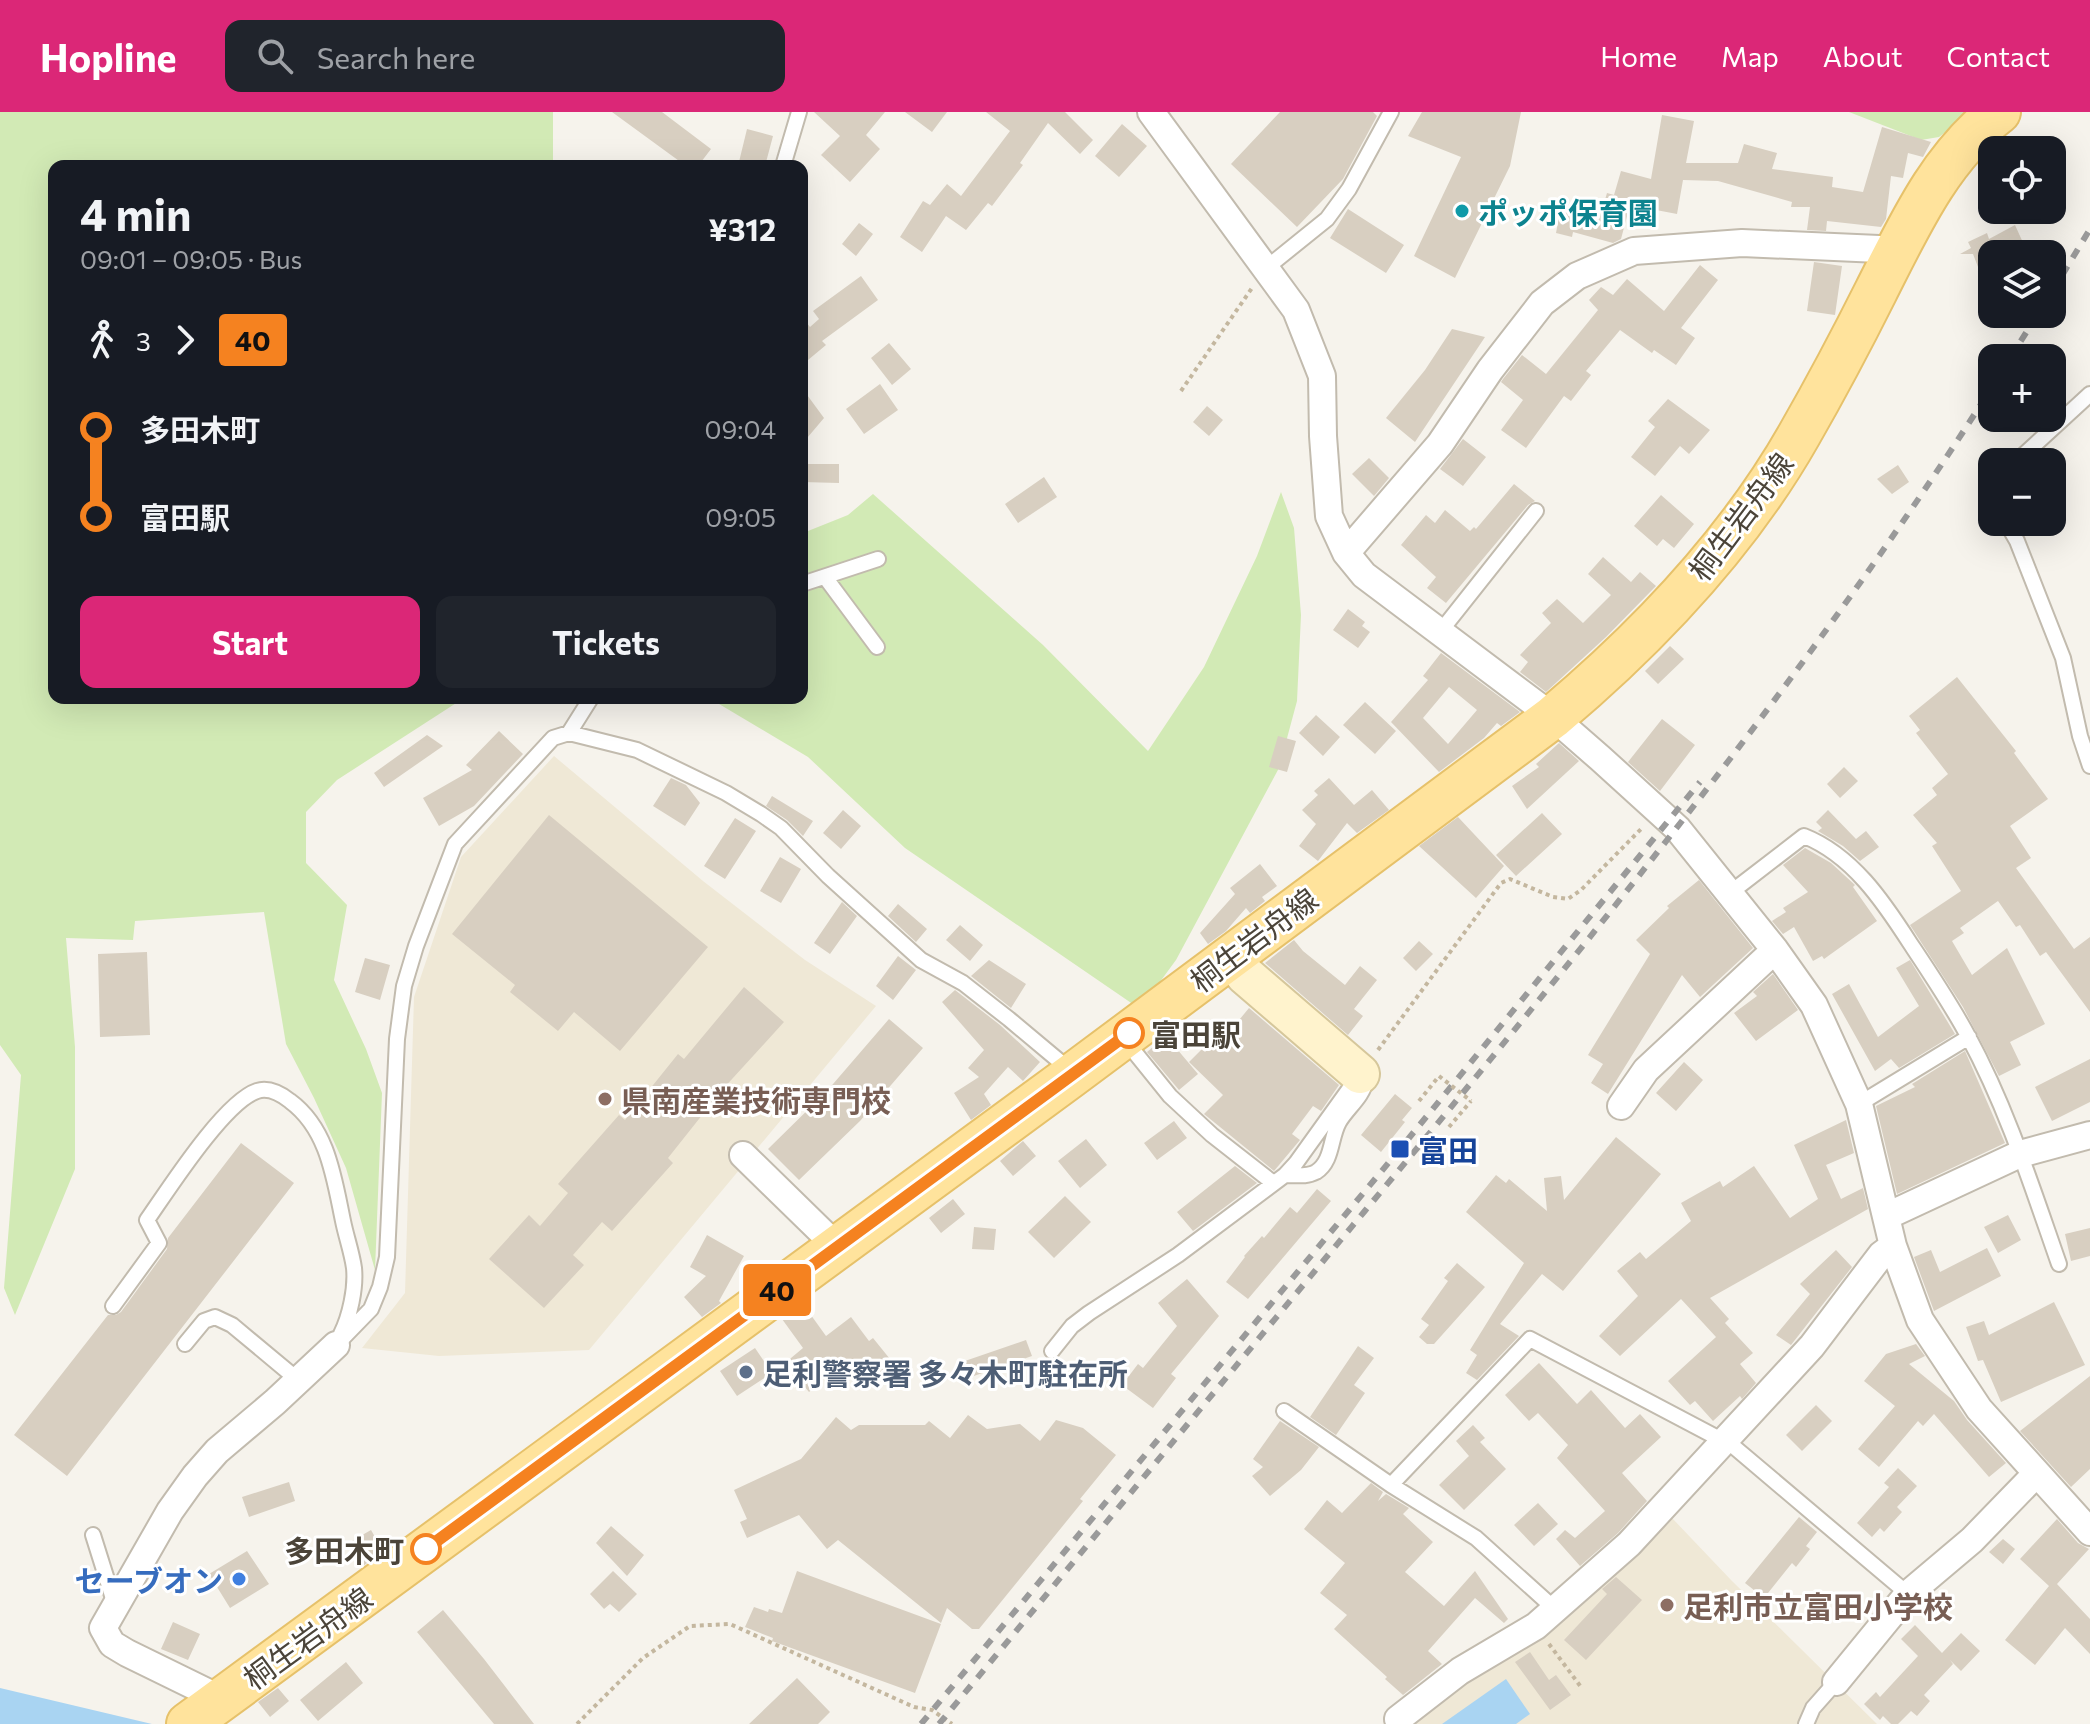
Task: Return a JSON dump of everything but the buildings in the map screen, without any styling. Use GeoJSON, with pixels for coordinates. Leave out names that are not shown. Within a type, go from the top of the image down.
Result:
{"type":"FeatureCollection","features":[{"type":"Feature","properties":{"kind":"main road","name":"桐生岩舟線"},"geometry":{"type":"LineString","coordinates":[[209,1714],[1553,717],[1613,666],[1747,516],[1798,437],[1941,174],[1999,112]]}},
{"type":"Feature","properties":{"kind":"main road"},"geometry":{"type":"LineString","coordinates":[[1230,956],[1245,975],[1360,1074]]}},
{"type":"Feature","properties":{"kind":"street"},"geometry":{"type":"LineString","coordinates":[[1151,112],[1296,310],[1322,376],[1329,516],[1346,553],[1364,575],[1553,717],[1677,828],[1775,950],[1814,1005],[1859,1104],[1893,1246],[1920,1320],[1979,1409],[2090,1532]]}},
{"type":"Feature","properties":{"kind":"street"},"geometry":{"type":"LineString","coordinates":[[1346,553],[1440,444],[1490,370],[1542,303],[1577,276],[1634,251],[1742,243],[1879,249],[1896,253]]}},
{"type":"Feature","properties":{"kind":"street"},"geometry":{"type":"LineString","coordinates":[[1621,1106],[1646,1070],[1775,950]]}},
{"type":"Feature","properties":{"kind":"street"},"geometry":{"type":"LineString","coordinates":[[1887,1216],[2020,1154],[2090,1135]]}},
{"type":"Feature","properties":{"kind":"street"},"geometry":{"type":"LineString","coordinates":[[743,1155],[825,1235],[832,1249]]}},
{"type":"Feature","properties":{"kind":"street"},"geometry":{"type":"LineString","coordinates":[[1396,1722],[1460,1671],[1546,1618],[1629,1544],[1812,1346],[1881,1255],[1893,1246]]}},
{"type":"Feature","properties":{"kind":"street"},"geometry":{"type":"LineString","coordinates":[[209,1714],[112,1644],[103,1628],[170,1511],[195,1476],[217,1451],[336,1345]]}},
{"type":"Feature","properties":{"kind":"street"},"geometry":{"type":"LineString","coordinates":[[1836,1682],[1908,1594],[1972,1540],[2036,1474]]}},
{"type":"Feature","properties":{"kind":"lane"},"geometry":{"type":"LineString","coordinates":[[785,160],[799,112]]}},
{"type":"Feature","properties":{"kind":"lane"},"geometry":{"type":"LineString","coordinates":[[1265,269],[1327,219],[1349,189],[1391,112]]}},
{"type":"Feature","properties":{"kind":"lane"},"geometry":{"type":"LineString","coordinates":[[2031,448],[2090,394]]}},
{"type":"Feature","properties":{"kind":"lane"},"geometry":{"type":"LineString","coordinates":[[1440,632],[1536,511]]}},
{"type":"Feature","properties":{"kind":"lane"},"geometry":{"type":"LineString","coordinates":[[2014,536],[2063,658],[2080,736],[2090,766]]}},
{"type":"Feature","properties":{"kind":"lane"},"geometry":{"type":"LineString","coordinates":[[808,582],[878,559]]}},
{"type":"Feature","properties":{"kind":"lane"},"geometry":{"type":"LineString","coordinates":[[825,577],[877,647]]}},
{"type":"Feature","properties":{"kind":"lane"},"geometry":{"type":"LineString","coordinates":[[569,733],[587,704]]}},
{"type":"Feature","properties":{"kind":"lane"},"geometry":{"type":"LineString","coordinates":[[336,1345],[371,1309],[387,1257],[397,1039],[404,986],[446,866],[455,844],[553,738],[569,733],[637,750],[726,793],[761,814],[781,828],[828,876],[921,960],[963,983],[1058,1060],[1071,1076]]}},
{"type":"Feature","properties":{"kind":"lane"},"geometry":{"type":"LineString","coordinates":[[1730,893],[1804,836],[1817,841],[1859,872],[1893,916],[1969,1037],[2020,1154],[2059,1264]]}},
{"type":"Feature","properties":{"kind":"lane"},"geometry":{"type":"LineString","coordinates":[[1052,1351],[1081,1320],[1178,1255],[1279,1178],[1296,1163],[1360,1074],[1366,1080],[1364,1089],[1340,1121],[1323,1166],[1306,1176],[1279,1178],[1212,1135],[1170,1096],[1123,1037]]}},
{"type":"Feature","properties":{"kind":"lane"},"geometry":{"type":"LineString","coordinates":[[1859,1104],[1969,1037]]}},
{"type":"Feature","properties":{"kind":"lane"},"geometry":{"type":"LineString","coordinates":[[113,1306],[159,1243],[147,1220],[190,1161],[228,1112],[244,1098],[259,1090],[278,1092],[300,1109],[318,1132],[329,1159],[354,1270],[347,1322],[336,1345]]}},
{"type":"Feature","properties":{"kind":"lane"},"geometry":{"type":"LineString","coordinates":[[185,1344],[204,1321],[215,1317],[232,1325],[298,1380]]}},
{"type":"Feature","properties":{"kind":"lane"},"geometry":{"type":"LineString","coordinates":[[1391,1485],[1530,1339],[1726,1441],[1908,1594]]}},
{"type":"Feature","properties":{"kind":"lane"},"geometry":{"type":"LineString","coordinates":[[1284,1411],[1391,1485],[1476,1538],[1546,1618]]}},
{"type":"Feature","properties":{"kind":"lane"},"geometry":{"type":"LineString","coordinates":[[93,1535],[115,1605]]}},
{"type":"Feature","properties":{"kind":"lane"},"geometry":{"type":"LineString","coordinates":[[1806,1724],[1813,1708],[1836,1682]]}},
{"type":"Feature","properties":{"kind":"path"},"geometry":{"type":"LineString","coordinates":[[1181,391],[1265,269]]}},
{"type":"Feature","properties":{"kind":"path"},"geometry":{"type":"LineString","coordinates":[[1360,1074],[1501,883],[1510,879],[1553,897],[1568,899],[1581,890],[1651,819]]}},
{"type":"Feature","properties":{"kind":"path"},"geometry":{"type":"LineString","coordinates":[[1419,1101],[1439,1076],[1471,1101],[1449,1127]]}},
{"type":"Feature","properties":{"kind":"path"},"geometry":{"type":"LineString","coordinates":[[1546,1618],[1581,1687]]}},
{"type":"Feature","properties":{"kind":"path"},"geometry":{"type":"LineString","coordinates":[[577,1724],[643,1658],[690,1626],[730,1624],[914,1707],[932,1710],[952,1724]]}},
{"type":"Feature","properties":{"kind":"shaded area","name":"県南産業技術専門校"},"geometry":{"type":"Polygon","coordinates":[[[554,756],[703,881],[805,960],[876,1006],[589,1350],[439,1356],[362,1348],[405,1293],[414,997],[461,857],[554,756]]]}},
{"type":"Feature","properties":{"kind":"shaded area","name":"足利市立富田小学校"},"geometry":{"type":"Polygon","coordinates":[[[1664,1517],[1672,1518],[1877,1724],[1414,1724],[1413,1721],[1480,1672],[1558,1624],[1664,1517]]]}},
{"type":"Feature","properties":{"kind":"green space"},"geometry":{"type":"Polygon","coordinates":[[[0,112],[553,112],[553,160],[48,160],[48,704],[455,704],[337,780],[306,812],[306,863],[347,905],[334,980],[366,1049],[382,1093],[375,1270],[346,1168],[286,1044],[264,912],[135,921],[133,940],[66,938],[75,1047],[75,1169],[15,1315],[4,1288],[21,1075],[0,1045],[0,112]]]}},
{"type":"Feature","properties":{"kind":"green space"},"geometry":{"type":"Polygon","coordinates":[[[1849,112],[1971,112],[1939,137],[1921,140],[1849,112]]]}},
{"type":"Feature","properties":{"kind":"green space"},"geometry":{"type":"Polygon","coordinates":[[[1281,492],[1294,528],[1301,615],[1297,701],[1279,768],[1176,960],[1140,1009],[905,848],[808,757],[719,704],[808,704],[808,531],[848,515],[873,494],[1043,645],[1148,751],[1204,667],[1257,556],[1281,492]]]}},
{"type":"Feature","properties":{"kind":"water"},"geometry":{"type":"Polygon","coordinates":[[[1506,1679],[1530,1714],[1516,1724],[1442,1724],[1506,1679]]]}},
{"type":"Feature","properties":{"kind":"water"},"geometry":{"type":"Polygon","coordinates":[[[0,1688],[152,1724],[0,1724],[0,1688]]]}},
{"type":"Feature","properties":{"kind":"railway"},"geometry":{"type":"LineString","coordinates":[[2066,269],[2090,229]]}},
{"type":"Feature","properties":{"kind":"railway"},"geometry":{"type":"LineString","coordinates":[[2019,344],[2029,328]]}},
{"type":"Feature","properties":{"kind":"railway"},"geometry":{"type":"LineString","coordinates":[[939,1724],[1563,971],[1786,685],[1926,488],[1978,408]]}},
{"type":"Feature","properties":{"kind":"railway"},"geometry":{"type":"LineString","coordinates":[[921,1724],[1400,1149],[1700,782]]}},
{"type":"Feature","properties":{"kind":"bus line","name":"40"},"geometry":{"type":"LineString","coordinates":[[426,1549],[1129,1033]]}},
{"type":"Feature","properties":{"kind":"place","name":"ポッポ保育園"},"geometry":{"type":"Point","coordinates":[1462,211]}},
{"type":"Feature","properties":{"kind":"place","name":"富田駅"},"geometry":{"type":"Point","coordinates":[1129,1033]}},
{"type":"Feature","properties":{"kind":"place","name":"県南産業技術専門校"},"geometry":{"type":"Point","coordinates":[605,1099]}},
{"type":"Feature","properties":{"kind":"place","name":"富田"},"geometry":{"type":"Point","coordinates":[1400,1149]}},
{"type":"Feature","properties":{"kind":"place","name":"足利警察署 多々木町駐在所"},"geometry":{"type":"Point","coordinates":[746,1372]}},
{"type":"Feature","properties":{"kind":"place","name":"多田木町"},"geometry":{"type":"Point","coordinates":[426,1549]}},
{"type":"Feature","properties":{"kind":"place","name":"セーブオン"},"geometry":{"type":"Point","coordinates":[239,1579]}},
{"type":"Feature","properties":{"kind":"place","name":"足利市立富田小学校"},"geometry":{"type":"Point","coordinates":[1667,1605]}}]}
